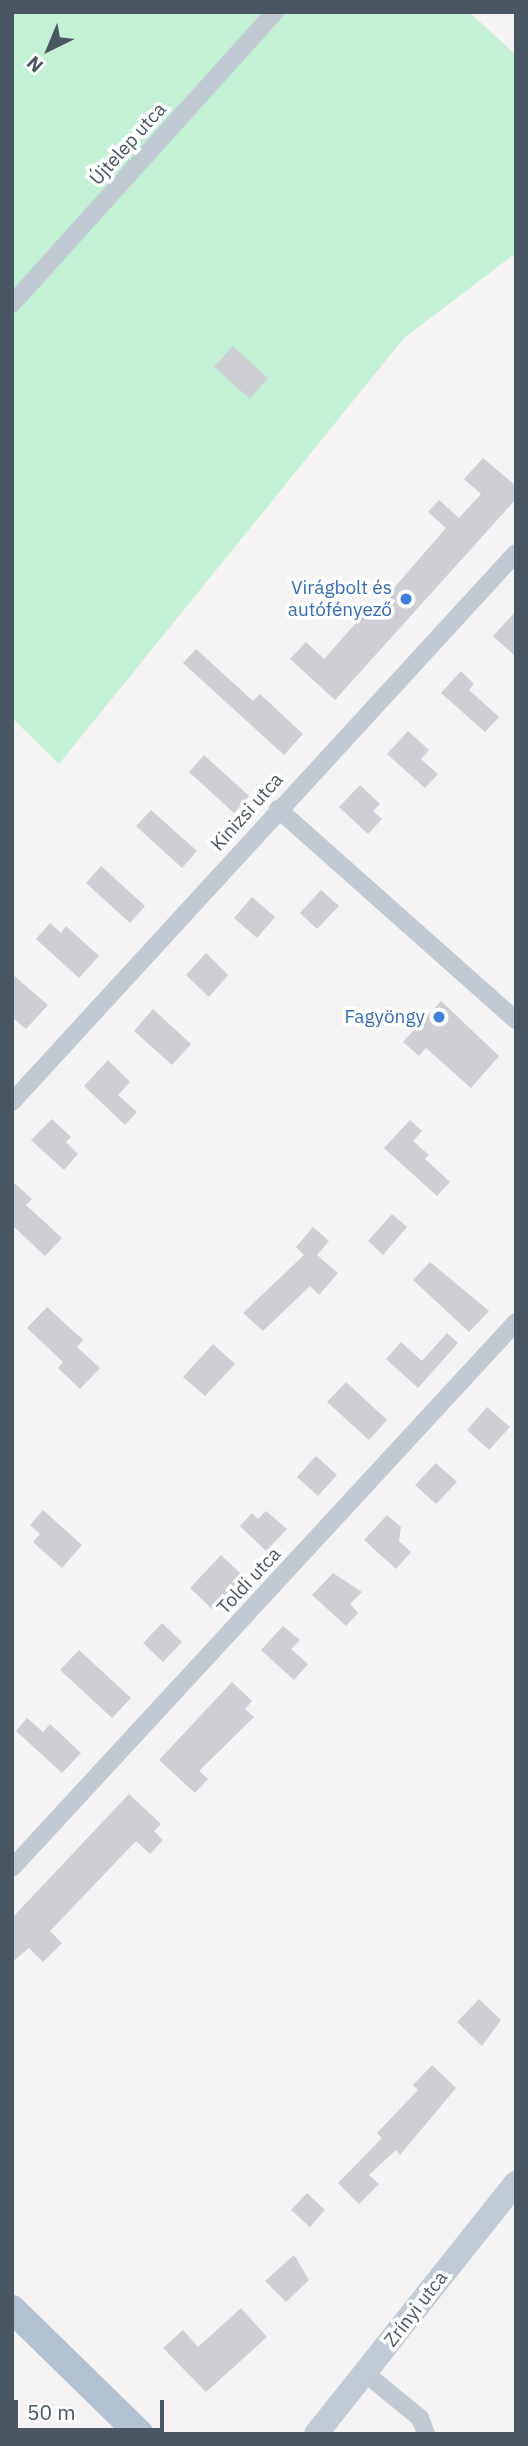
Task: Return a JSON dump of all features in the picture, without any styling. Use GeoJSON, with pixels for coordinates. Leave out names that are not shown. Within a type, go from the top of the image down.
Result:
{"type":"FeatureCollection","features":[{"type":"Feature","properties":{"kind":"main road","name":"Zrínyi utca"},"geometry":{"type":"LineString","coordinates":[[316,2434],[513,2191]]}},
{"type":"Feature","properties":{"kind":"main road"},"geometry":{"type":"LineString","coordinates":[[12,2309],[140,2434]]}},
{"type":"Feature","properties":{"kind":"street","name":"Újtelep utca"},"geometry":{"type":"LineString","coordinates":[[12,304],[275,12]]}},
{"type":"Feature","properties":{"kind":"street","name":"Kinizsi utca"},"geometry":{"type":"LineString","coordinates":[[12,1102],[278,809],[516,553]]}},
{"type":"Feature","properties":{"kind":"street"},"geometry":{"type":"LineString","coordinates":[[278,809],[516,1020]]}},
{"type":"Feature","properties":{"kind":"street","name":"Toldi utca"},"geometry":{"type":"LineString","coordinates":[[12,1868],[516,1322]]}},
{"type":"Feature","properties":{"kind":"street"},"geometry":{"type":"LineString","coordinates":[[365,2373],[420,2418],[426,2434]]}},
{"type":"Feature","properties":{"kind":"green space"},"geometry":{"type":"Polygon","coordinates":[[[12,12],[469,12],[516,55],[516,253],[404,338],[59,764],[12,718],[12,12]]]}},
{"type":"Feature","properties":{"kind":"building"},"geometry":{"type":"Polygon","coordinates":[[[233,346],[268,378],[250,399],[214,367],[233,346]]]}},
{"type":"Feature","properties":{"kind":"building"},"geometry":{"type":"Polygon","coordinates":[[[483,458],[516,486],[516,499],[335,700],[290,659],[306,642],[324,659],[363,615],[367,619],[446,528],[428,512],[439,500],[459,518],[481,494],[464,479],[483,458]]]}},
{"type":"Feature","properties":{"kind":"building"},"geometry":{"type":"Polygon","coordinates":[[[516,611],[516,657],[493,636],[516,611]]]}},
{"type":"Feature","properties":{"kind":"building"},"geometry":{"type":"Polygon","coordinates":[[[196,649],[253,701],[260,694],[303,734],[284,755],[183,663],[196,649]]]}},
{"type":"Feature","properties":{"kind":"building"},"geometry":{"type":"Polygon","coordinates":[[[461,671],[474,684],[469,690],[499,717],[485,732],[441,693],[461,671]]]}},
{"type":"Feature","properties":{"kind":"building"},"geometry":{"type":"Polygon","coordinates":[[[408,731],[429,750],[421,759],[438,774],[425,788],[387,754],[408,731]]]}},
{"type":"Feature","properties":{"kind":"building"},"geometry":{"type":"Polygon","coordinates":[[[204,755],[249,796],[234,813],[189,772],[204,755]]]}},
{"type":"Feature","properties":{"kind":"building"},"geometry":{"type":"Polygon","coordinates":[[[360,785],[380,804],[373,811],[382,819],[368,834],[339,807],[360,785]]]}},
{"type":"Feature","properties":{"kind":"building"},"geometry":{"type":"Polygon","coordinates":[[[151,810],[197,851],[182,868],[136,826],[151,810]]]}},
{"type":"Feature","properties":{"kind":"building"},"geometry":{"type":"Polygon","coordinates":[[[101,866],[145,906],[130,923],[86,883],[101,866]]]}},
{"type":"Feature","properties":{"kind":"building"},"geometry":{"type":"Polygon","coordinates":[[[321,890],[339,906],[317,929],[300,913],[321,890]]]}},
{"type":"Feature","properties":{"kind":"building"},"geometry":{"type":"Polygon","coordinates":[[[252,897],[275,917],[257,938],[234,918],[252,897]]]}},
{"type":"Feature","properties":{"kind":"building"},"geometry":{"type":"Polygon","coordinates":[[[50,923],[61,933],[66,926],[99,956],[79,978],[36,939],[50,923]]]}},
{"type":"Feature","properties":{"kind":"building"},"geometry":{"type":"Polygon","coordinates":[[[206,953],[228,975],[209,997],[186,975],[206,953]]]}},
{"type":"Feature","properties":{"kind":"building"},"geometry":{"type":"Polygon","coordinates":[[[12,974],[48,1005],[26,1029],[12,1017],[12,974]]]}},
{"type":"Feature","properties":{"kind":"building"},"geometry":{"type":"Polygon","coordinates":[[[441,1001],[499,1056],[471,1088],[426,1048],[419,1056],[403,1042],[441,1001]]]}},
{"type":"Feature","properties":{"kind":"building"},"geometry":{"type":"Polygon","coordinates":[[[153,1009],[191,1044],[172,1065],[134,1031],[153,1009]]]}},
{"type":"Feature","properties":{"kind":"building"},"geometry":{"type":"Polygon","coordinates":[[[108,1060],[130,1082],[118,1095],[137,1112],[125,1125],[84,1086],[108,1060]]]}},
{"type":"Feature","properties":{"kind":"building"},"geometry":{"type":"Polygon","coordinates":[[[52,1119],[71,1137],[66,1142],[78,1154],[64,1170],[31,1140],[52,1119]]]}},
{"type":"Feature","properties":{"kind":"building"},"geometry":{"type":"Polygon","coordinates":[[[410,1120],[422,1131],[413,1141],[429,1155],[425,1159],[450,1182],[437,1196],[384,1148],[410,1120]]]}},
{"type":"Feature","properties":{"kind":"building"},"geometry":{"type":"Polygon","coordinates":[[[12,1181],[32,1199],[26,1205],[62,1238],[45,1256],[12,1225],[12,1181]]]}},
{"type":"Feature","properties":{"kind":"building"},"geometry":{"type":"Polygon","coordinates":[[[392,1214],[407,1227],[383,1255],[368,1241],[392,1214]]]}},
{"type":"Feature","properties":{"kind":"building"},"geometry":{"type":"Polygon","coordinates":[[[313,1227],[329,1241],[317,1255],[338,1273],[319,1295],[310,1286],[263,1331],[243,1313],[304,1255],[296,1247],[313,1227]]]}},
{"type":"Feature","properties":{"kind":"building"},"geometry":{"type":"Polygon","coordinates":[[[430,1262],[489,1311],[469,1332],[413,1280],[430,1262]]]}},
{"type":"Feature","properties":{"kind":"building"},"geometry":{"type":"Polygon","coordinates":[[[47,1307],[83,1340],[77,1347],[100,1368],[80,1389],[58,1368],[63,1362],[27,1328],[47,1307]]]}},
{"type":"Feature","properties":{"kind":"building"},"geometry":{"type":"Polygon","coordinates":[[[447,1333],[458,1343],[418,1388],[386,1359],[401,1342],[422,1361],[447,1333]]]}},
{"type":"Feature","properties":{"kind":"building"},"geometry":{"type":"Polygon","coordinates":[[[213,1344],[235,1364],[205,1396],[183,1377],[213,1344]]]}},
{"type":"Feature","properties":{"kind":"building"},"geometry":{"type":"Polygon","coordinates":[[[346,1382],[387,1420],[369,1440],[327,1402],[346,1382]]]}},
{"type":"Feature","properties":{"kind":"building"},"geometry":{"type":"Polygon","coordinates":[[[487,1407],[510,1427],[489,1450],[467,1430],[487,1407]]]}},
{"type":"Feature","properties":{"kind":"building"},"geometry":{"type":"Polygon","coordinates":[[[316,1456],[337,1475],[318,1496],[297,1477],[316,1456]]]}},
{"type":"Feature","properties":{"kind":"building"},"geometry":{"type":"Polygon","coordinates":[[[436,1463],[457,1482],[436,1504],[415,1485],[436,1463]]]}},
{"type":"Feature","properties":{"kind":"building"},"geometry":{"type":"Polygon","coordinates":[[[43,1510],[82,1545],[62,1568],[33,1542],[40,1534],[30,1525],[43,1510]]]}},
{"type":"Feature","properties":{"kind":"building"},"geometry":{"type":"Polygon","coordinates":[[[266,1511],[287,1529],[266,1551],[240,1526],[252,1513],[258,1519],[266,1511]]]}},
{"type":"Feature","properties":{"kind":"building"},"geometry":{"type":"Polygon","coordinates":[[[387,1515],[401,1527],[399,1541],[411,1552],[396,1569],[364,1540],[387,1515]]]}},
{"type":"Feature","properties":{"kind":"building"},"geometry":{"type":"Polygon","coordinates":[[[221,1555],[243,1576],[212,1609],[190,1588],[221,1555]]]}},
{"type":"Feature","properties":{"kind":"building"},"geometry":{"type":"Polygon","coordinates":[[[333,1573],[362,1592],[350,1604],[358,1613],[346,1626],[312,1595],[333,1573]]]}},
{"type":"Feature","properties":{"kind":"building"},"geometry":{"type":"Polygon","coordinates":[[[162,1623],[182,1642],[163,1662],[143,1643],[162,1623]]]}},
{"type":"Feature","properties":{"kind":"building"},"geometry":{"type":"Polygon","coordinates":[[[283,1626],[300,1640],[291,1649],[308,1664],[294,1680],[261,1650],[283,1626]]]}},
{"type":"Feature","properties":{"kind":"building"},"geometry":{"type":"Polygon","coordinates":[[[79,1650],[131,1698],[112,1718],[60,1670],[79,1650]]]}},
{"type":"Feature","properties":{"kind":"building"},"geometry":{"type":"Polygon","coordinates":[[[232,1682],[252,1701],[245,1709],[254,1717],[199,1771],[208,1779],[195,1793],[159,1760],[232,1682]]]}},
{"type":"Feature","properties":{"kind":"building"},"geometry":{"type":"Polygon","coordinates":[[[27,1718],[43,1732],[50,1724],[81,1753],[62,1773],[16,1731],[27,1718]]]}},
{"type":"Feature","properties":{"kind":"building"},"geometry":{"type":"Polygon","coordinates":[[[129,1794],[161,1824],[154,1831],[163,1840],[150,1854],[136,1841],[50,1931],[62,1943],[43,1962],[29,1948],[12,1962],[12,1918],[129,1794]]]}},
{"type":"Feature","properties":{"kind":"building"},"geometry":{"type":"Polygon","coordinates":[[[479,1999],[501,2020],[482,2046],[457,2022],[479,1999]]]}},
{"type":"Feature","properties":{"kind":"building"},"geometry":{"type":"Polygon","coordinates":[[[432,2065],[456,2088],[400,2155],[396,2150],[369,2175],[379,2184],[359,2204],[338,2183],[382,2138],[377,2133],[418,2090],[413,2085],[432,2065]]]}},
{"type":"Feature","properties":{"kind":"building"},"geometry":{"type":"Polygon","coordinates":[[[307,2193],[325,2210],[310,2227],[291,2210],[307,2193]]]}},
{"type":"Feature","properties":{"kind":"building"},"geometry":{"type":"Polygon","coordinates":[[[294,2255],[309,2280],[286,2302],[265,2281],[294,2255]]]}},
{"type":"Feature","properties":{"kind":"building"},"geometry":{"type":"Polygon","coordinates":[[[241,2308],[267,2337],[206,2392],[163,2348],[183,2330],[198,2347],[241,2308]]]}},
{"type":"Feature","properties":{"kind":"place","name":"Virágbolt és autófényező"},"geometry":{"type":"Point","coordinates":[406,599]}},
{"type":"Feature","properties":{"kind":"place","name":"Fagyöngy"},"geometry":{"type":"Point","coordinates":[439,1017]}}]}
